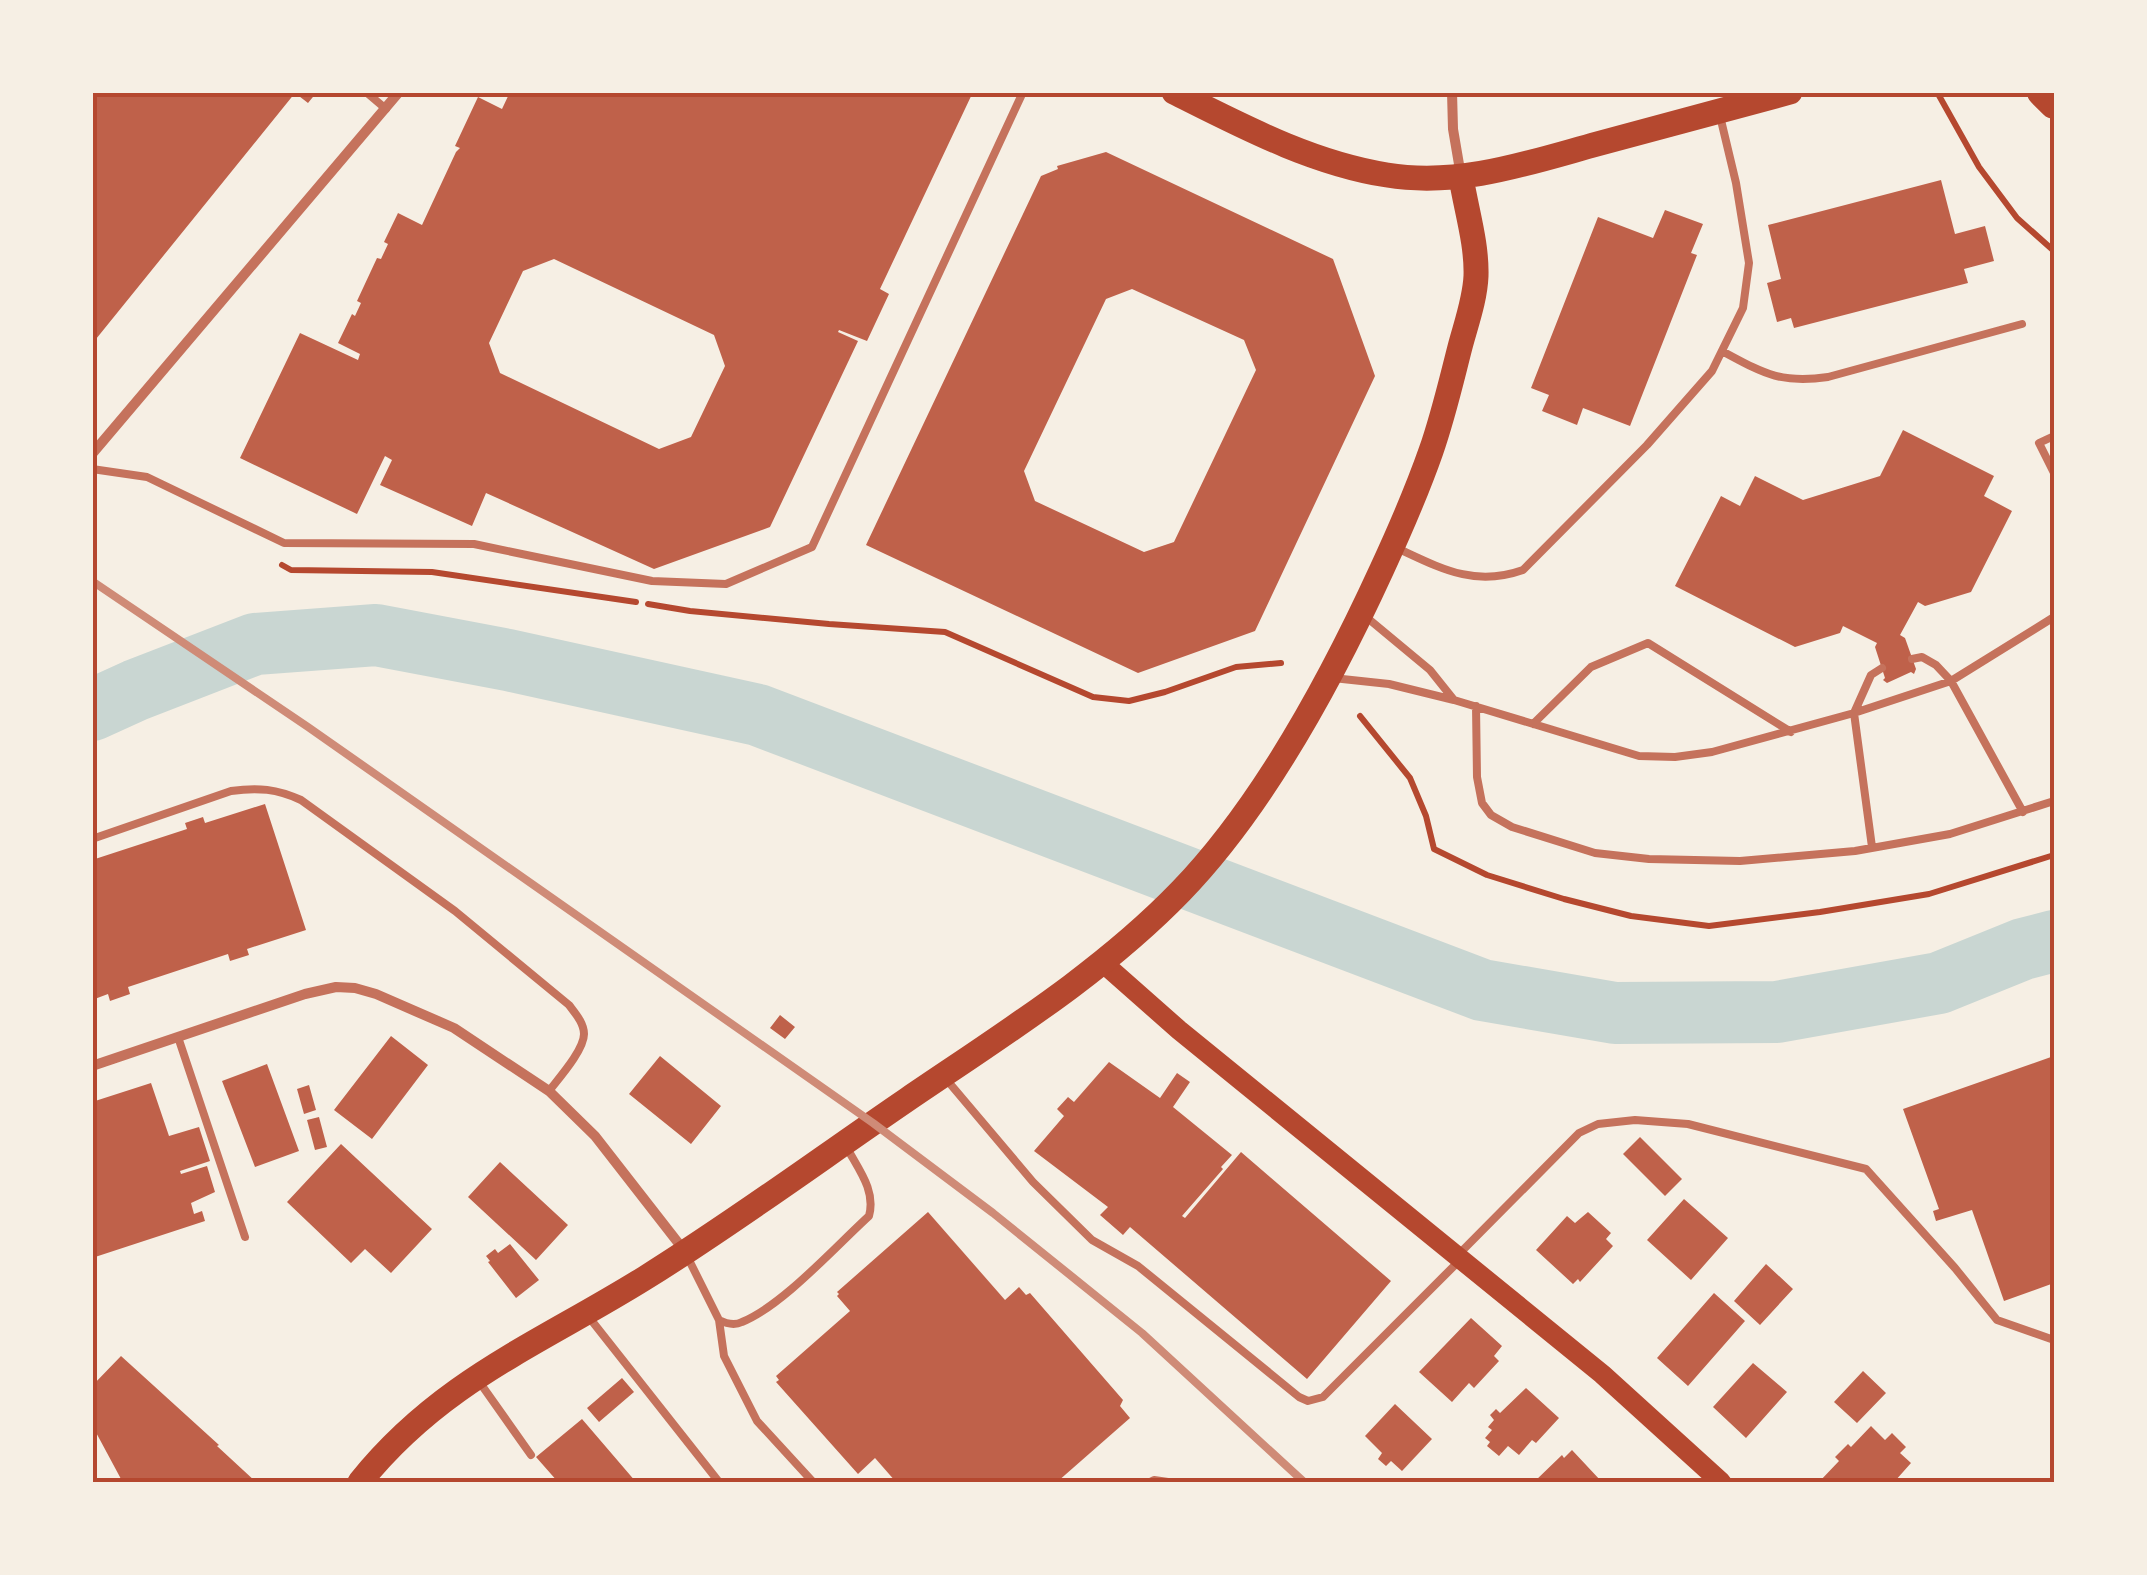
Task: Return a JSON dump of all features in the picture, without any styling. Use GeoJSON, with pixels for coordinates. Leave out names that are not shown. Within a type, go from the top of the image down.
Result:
{"type":"FeatureCollection","features":[{"type":"Feature","properties":{"kind":"highway"},"geometry":{"type":"LineString","coordinates":[[2042,92],[2054,104]]}},
{"type":"Feature","properties":{"kind":"main road"},"geometry":{"type":"LineString","coordinates":[[1174,92],[1283,144],[1348,167],[1412,178],[1461,177],[1509,168],[1790,92]]}},
{"type":"Feature","properties":{"kind":"main road"},"geometry":{"type":"LineString","coordinates":[[360,1482],[423,1415],[475,1377],[685,1252],[942,1076],[1102,962],[1183,890],[1274,768],[1328,677],[1362,613],[1431,452],[1476,280],[1461,177]]}},
{"type":"Feature","properties":{"kind":"main road"},"geometry":{"type":"LineString","coordinates":[[1102,962],[1178,1030],[1602,1374],[1721,1482]]}},
{"type":"Feature","properties":{"kind":"street"},"geometry":{"type":"LineString","coordinates":[[92,454],[398,92]]}},
{"type":"Feature","properties":{"kind":"street"},"geometry":{"type":"LineString","coordinates":[[1452,92],[1453,130],[1461,177]]}},
{"type":"Feature","properties":{"kind":"street"},"geometry":{"type":"LineString","coordinates":[[92,1066],[305,994],[336,987],[376,994],[454,1028],[550,1091],[595,1136],[685,1252]]}},
{"type":"Feature","properties":{"kind":"lane"},"geometry":{"type":"LineString","coordinates":[[366,92],[386,109]]}},
{"type":"Feature","properties":{"kind":"lane"},"geometry":{"type":"LineString","coordinates":[[92,469],[147,478],[284,543],[474,544],[652,581],[726,584],[812,547],[1023,92]]}},
{"type":"Feature","properties":{"kind":"lane"},"geometry":{"type":"LineString","coordinates":[[1392,546],[1453,574],[1504,576],[1523,570],[1648,445],[1712,371],[1742,308],[1749,263],[1736,183],[1718,112]]}},
{"type":"Feature","properties":{"kind":"lane"},"geometry":{"type":"LineString","coordinates":[[1722,351],[1763,373],[1798,381],[1828,377],[2022,324]]}},
{"type":"Feature","properties":{"kind":"lane"},"geometry":{"type":"LineString","coordinates":[[2054,436],[2039,444],[2054,473]]}},
{"type":"Feature","properties":{"kind":"lane"},"geometry":{"type":"LineString","coordinates":[[1362,613],[1430,670],[1454,700]]}},
{"type":"Feature","properties":{"kind":"lane"},"geometry":{"type":"LineString","coordinates":[[1328,677],[1389,684],[1454,700],[1638,756],[1675,757],[1790,732],[1951,681],[2054,618]]}},
{"type":"Feature","properties":{"kind":"lane"},"geometry":{"type":"LineString","coordinates":[[1534,724],[1591,668],[1648,643],[1790,732]]}},
{"type":"Feature","properties":{"kind":"lane"},"geometry":{"type":"LineString","coordinates":[[1912,660],[1922,657],[1951,681],[2023,812]]}},
{"type":"Feature","properties":{"kind":"lane"},"geometry":{"type":"LineString","coordinates":[[1872,848],[1854,713],[1871,675],[1882,668]]}},
{"type":"Feature","properties":{"kind":"lane"},"geometry":{"type":"LineString","coordinates":[[1476,706],[1477,777],[1482,803],[1491,815],[1512,828],[1594,852],[1648,859],[1740,861],[1872,848],[1950,834],[2054,801]]}},
{"type":"Feature","properties":{"kind":"lane"},"geometry":{"type":"LineString","coordinates":[[92,839],[231,791],[254,787],[280,790],[301,800],[455,910],[569,1005],[585,1036],[550,1091]]}},
{"type":"Feature","properties":{"kind":"lane"},"geometry":{"type":"LineString","coordinates":[[178,1037],[245,1237]]}},
{"type":"Feature","properties":{"kind":"lane"},"geometry":{"type":"LineString","coordinates":[[942,1076],[1034,1182],[1092,1240],[1138,1266],[1308,1401],[1323,1397],[1578,1133],[1598,1124],[1635,1120],[1688,1124],[1866,1169],[1998,1320],[2054,1340]]}},
{"type":"Feature","properties":{"kind":"lane"},"geometry":{"type":"LineString","coordinates":[[719,1320],[739,1324],[780,1299],[868,1216],[871,1193],[844,1143]]}},
{"type":"Feature","properties":{"kind":"lane"},"geometry":{"type":"LineString","coordinates":[[685,1252],[719,1320],[724,1356],[757,1422],[813,1482]]}},
{"type":"Feature","properties":{"kind":"lane"},"geometry":{"type":"LineString","coordinates":[[585,1312],[719,1482]]}},
{"type":"Feature","properties":{"kind":"lane"},"geometry":{"type":"LineString","coordinates":[[475,1377],[531,1455]]}},
{"type":"Feature","properties":{"kind":"lane"},"geometry":{"type":"LineString","coordinates":[[1150,1482],[1168,1482]]}},
{"type":"Feature","properties":{"kind":"path"},"geometry":{"type":"LineString","coordinates":[[1937,92],[1979,167],[2017,218],[2054,251]]}},
{"type":"Feature","properties":{"kind":"building"},"geometry":{"type":"Polygon","coordinates":[[[92,92],[317,92],[308,103],[295,93],[92,344],[92,92]]]}},
{"type":"Feature","properties":{"kind":"building"},"geometry":{"type":"Polygon","coordinates":[[[510,92],[973,92],[880,289],[889,294],[867,341],[838,332],[858,341],[770,527],[654,569],[486,493],[472,526],[380,485],[392,460],[385,456],[357,514],[240,458],[300,333],[358,360],[360,354],[338,343],[361,303],[357,301],[388,244],[384,242],[398,213],[422,225],[460,148],[455,146],[478,97],[502,109],[510,92]],[[554,259],[523,271],[489,343],[500,373],[659,449],[691,437],[725,366],[714,335],[554,259]]]}},
{"type":"Feature","properties":{"kind":"building"},"geometry":{"type":"Polygon","coordinates":[[[1106,152],[1333,259],[1375,376],[1255,631],[1138,673],[866,545],[1041,176],[1058,169],[1057,166],[1106,152]],[[1132,289],[1106,299],[1024,471],[1035,501],[1144,552],[1174,542],[1256,370],[1244,340],[1132,289]]]}},
{"type":"Feature","properties":{"kind":"building"},"geometry":{"type":"Polygon","coordinates":[[[1941,180],[1955,234],[1985,226],[1994,261],[1964,269],[1968,283],[1794,328],[1791,318],[1777,322],[1767,283],[1781,279],[1768,225],[1941,180]]]}},
{"type":"Feature","properties":{"kind":"building"},"geometry":{"type":"Polygon","coordinates":[[[1665,210],[1703,224],[1691,253],[1697,255],[1630,426],[1583,408],[1577,425],[1542,411],[1549,395],[1531,388],[1598,217],[1653,238],[1665,210]]]}},
{"type":"Feature","properties":{"kind":"building"},"geometry":{"type":"Polygon","coordinates":[[[1903,430],[1994,476],[1984,496],[2012,511],[1971,592],[1925,606],[1918,602],[1900,635],[1905,638],[1916,669],[1914,674],[1887,683],[1883,680],[1877,643],[1843,626],[1840,633],[1795,647],[1675,586],[1721,496],[1740,506],[1755,476],[1803,500],[1880,476],[1903,430]]]}},
{"type":"Feature","properties":{"kind":"building"},"geometry":{"type":"Polygon","coordinates":[[[265,804],[306,930],[247,949],[249,955],[230,961],[228,954],[128,987],[130,994],[110,1001],[108,994],[92,1000],[92,860],[187,829],[185,823],[203,817],[205,823],[265,804]]]}},
{"type":"Feature","properties":{"kind":"building"},"geometry":{"type":"Polygon","coordinates":[[[780,1015],[795,1027],[785,1039],[770,1028],[780,1015]]]}},
{"type":"Feature","properties":{"kind":"building"},"geometry":{"type":"Polygon","coordinates":[[[391,1036],[428,1065],[372,1139],[334,1110],[391,1036]]]}},
{"type":"Feature","properties":{"kind":"building"},"geometry":{"type":"Polygon","coordinates":[[[660,1056],[721,1106],[691,1144],[629,1094],[660,1056]]]}},
{"type":"Feature","properties":{"kind":"building"},"geometry":{"type":"Polygon","coordinates":[[[2051,1057],[2054,1283],[2004,1301],[1972,1210],[1936,1221],[1933,1211],[1939,1209],[1903,1109],[2051,1057]]]}},
{"type":"Feature","properties":{"kind":"building"},"geometry":{"type":"Polygon","coordinates":[[[1109,1062],[1160,1098],[1177,1073],[1190,1082],[1173,1107],[1232,1155],[1182,1216],[1185,1218],[1241,1152],[1391,1281],[1307,1379],[1130,1227],[1123,1235],[1100,1215],[1108,1207],[1034,1151],[1064,1116],[1057,1109],[1068,1097],[1074,1102],[1109,1062]]]}},
{"type":"Feature","properties":{"kind":"building"},"geometry":{"type":"Polygon","coordinates":[[[267,1064],[299,1151],[255,1167],[222,1081],[267,1064]]]}},
{"type":"Feature","properties":{"kind":"building"},"geometry":{"type":"Polygon","coordinates":[[[151,1083],[169,1136],[199,1127],[210,1161],[180,1171],[181,1174],[207,1166],[215,1192],[191,1203],[194,1214],[202,1211],[205,1221],[92,1258],[92,1102],[151,1083]]]}},
{"type":"Feature","properties":{"kind":"building"},"geometry":{"type":"Polygon","coordinates":[[[309,1085],[316,1110],[304,1114],[297,1089],[309,1085]]]}},
{"type":"Feature","properties":{"kind":"building"},"geometry":{"type":"Polygon","coordinates":[[[319,1117],[327,1147],[315,1150],[307,1120],[319,1117]]]}},
{"type":"Feature","properties":{"kind":"building"},"geometry":{"type":"Polygon","coordinates":[[[1640,1137],[1682,1179],[1665,1196],[1623,1154],[1640,1137]]]}},
{"type":"Feature","properties":{"kind":"building"},"geometry":{"type":"Polygon","coordinates":[[[341,1144],[432,1229],[391,1273],[365,1249],[351,1263],[287,1202],[341,1144]]]}},
{"type":"Feature","properties":{"kind":"building"},"geometry":{"type":"Polygon","coordinates":[[[500,1162],[568,1225],[536,1260],[468,1197],[500,1162]]]}},
{"type":"Feature","properties":{"kind":"building"},"geometry":{"type":"Polygon","coordinates":[[[1684,1199],[1728,1238],[1691,1280],[1647,1240],[1684,1199]]]}},
{"type":"Feature","properties":{"kind":"building"},"geometry":{"type":"Polygon","coordinates":[[[928,1212],[1005,1300],[1019,1287],[1026,1295],[1030,1293],[1123,1400],[1120,1406],[1130,1418],[1057,1482],[896,1482],[875,1458],[858,1474],[776,1382],[776,1376],[850,1311],[837,1292],[928,1212]]]}},
{"type":"Feature","properties":{"kind":"building"},"geometry":{"type":"Polygon","coordinates":[[[1588,1212],[1611,1233],[1606,1239],[1613,1246],[1580,1282],[1578,1279],[1573,1284],[1536,1250],[1567,1216],[1575,1223],[1588,1212]]]}},
{"type":"Feature","properties":{"kind":"building"},"geometry":{"type":"Polygon","coordinates":[[[510,1244],[539,1280],[516,1298],[486,1256],[510,1244]]]}},
{"type":"Feature","properties":{"kind":"building"},"geometry":{"type":"Polygon","coordinates":[[[1766,1264],[1793,1289],[1760,1325],[1734,1301],[1766,1264]]]}},
{"type":"Feature","properties":{"kind":"building"},"geometry":{"type":"Polygon","coordinates":[[[1714,1293],[1745,1321],[1688,1386],[1657,1358],[1714,1293]]]}},
{"type":"Feature","properties":{"kind":"building"},"geometry":{"type":"Polygon","coordinates":[[[1471,1318],[1502,1346],[1494,1356],[1499,1361],[1474,1388],[1469,1383],[1452,1402],[1419,1372],[1471,1318]]]}},
{"type":"Feature","properties":{"kind":"building"},"geometry":{"type":"Polygon","coordinates":[[[121,1356],[256,1482],[115,1482],[121,1479],[92,1425],[92,1386],[121,1356]]]}},
{"type":"Feature","properties":{"kind":"building"},"geometry":{"type":"Polygon","coordinates":[[[1753,1363],[1787,1392],[1746,1438],[1713,1407],[1753,1363]]]}},
{"type":"Feature","properties":{"kind":"building"},"geometry":{"type":"Polygon","coordinates":[[[1863,1371],[1886,1393],[1857,1423],[1834,1402],[1863,1371]]]}},
{"type":"Feature","properties":{"kind":"building"},"geometry":{"type":"Polygon","coordinates":[[[622,1378],[634,1392],[599,1422],[587,1408],[622,1378]]]}},
{"type":"Feature","properties":{"kind":"building"},"geometry":{"type":"Polygon","coordinates":[[[1526,1388],[1559,1418],[1519,1455],[1508,1446],[1499,1456],[1487,1446],[1490,1442],[1485,1438],[1492,1430],[1488,1427],[1494,1420],[1490,1415],[1496,1409],[1500,1413],[1526,1388]]]}},
{"type":"Feature","properties":{"kind":"building"},"geometry":{"type":"Polygon","coordinates":[[[1395,1404],[1432,1439],[1402,1471],[1391,1461],[1386,1466],[1378,1459],[1382,1453],[1365,1436],[1395,1404]]]}},
{"type":"Feature","properties":{"kind":"building"},"geometry":{"type":"Polygon","coordinates":[[[582,1419],[636,1482],[558,1482],[536,1457],[582,1419]]]}},
{"type":"Feature","properties":{"kind":"building"},"geometry":{"type":"Polygon","coordinates":[[[1871,1426],[1885,1440],[1892,1433],[1906,1447],[1900,1453],[1911,1463],[1895,1481],[1819,1482],[1839,1461],[1835,1457],[1871,1426]]]}},
{"type":"Feature","properties":{"kind":"building"},"geometry":{"type":"Polygon","coordinates":[[[1572,1450],[1601,1481],[1534,1482],[1562,1455],[1564,1458],[1572,1450]]]}},
{"type":"Feature","properties":{"kind":"waterway"},"geometry":{"type":"LineString","coordinates":[[92,710],[255,644],[376,635],[508,660],[758,715],[1482,990],[1615,1013],[1777,1012],[1939,983],[2023,949],[2054,941]]}},
{"type":"Feature","properties":{"kind":"railway"},"geometry":{"type":"LineString","coordinates":[[92,581],[308,727],[873,1123],[1142,1333],[1304,1482]]}}]}
